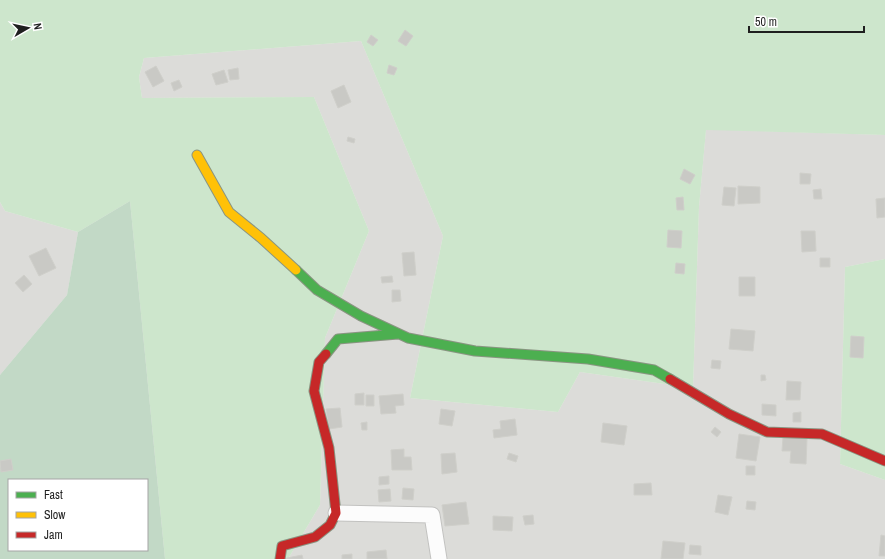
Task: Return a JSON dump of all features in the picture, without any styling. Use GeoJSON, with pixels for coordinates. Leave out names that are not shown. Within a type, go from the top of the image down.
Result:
{"type":"FeatureCollection","features":[{"type":"Feature","properties":{"kind":"street"},"geometry":{"type":"LineString","coordinates":[[197,155],[229,212],[261,238],[317,290],[361,316],[398,334],[408,338],[475,351],[588,359],[654,370],[729,414],[767,432],[822,434],[885,461]]}},
{"type":"Feature","properties":{"kind":"street"},"geometry":{"type":"LineString","coordinates":[[280,559],[282,546],[315,537],[330,525],[336,513],[329,448],[314,391],[319,362],[338,338],[398,334]]}},
{"type":"Feature","properties":{"kind":"street"},"geometry":{"type":"LineString","coordinates":[[336,513],[432,515],[439,559]]}},
{"type":"Feature","properties":{"kind":"shaded area"},"geometry":{"type":"Polygon","coordinates":[[[361,41],[443,236],[410,398],[558,412],[580,372],[693,388],[699,207],[706,129],[885,135],[885,259],[845,267],[840,464],[885,480],[885,559],[288,559],[320,505],[325,338],[369,231],[314,97],[142,98],[139,77],[144,58],[361,41]]]}},
{"type":"Feature","properties":{"kind":"shaded area"},"geometry":{"type":"Polygon","coordinates":[[[0,202],[5,211],[78,232],[67,295],[0,375],[0,202]]]}},
{"type":"Feature","properties":{"kind":"green space"},"geometry":{"type":"Polygon","coordinates":[[[0,0],[885,0],[885,135],[706,130],[699,207],[693,388],[580,372],[558,412],[410,398],[443,236],[361,41],[144,58],[139,77],[142,98],[314,97],[369,231],[325,338],[320,505],[288,559],[165,559],[130,201],[78,232],[5,211],[0,202],[0,0]]]}},
{"type":"Feature","properties":{"kind":"green space"},"geometry":{"type":"Polygon","coordinates":[[[130,201],[165,559],[0,559],[0,375],[67,295],[78,232],[130,201]]]}},
{"type":"Feature","properties":{"kind":"green space"},"geometry":{"type":"Polygon","coordinates":[[[885,259],[885,480],[840,464],[845,267],[885,259]]]}},
{"type":"Feature","properties":{"kind":"building"},"geometry":{"type":"Polygon","coordinates":[[[405,30],[413,36],[406,46],[398,41],[405,30]]]}},
{"type":"Feature","properties":{"kind":"building"},"geometry":{"type":"Polygon","coordinates":[[[371,35],[378,40],[373,46],[367,42],[371,35]]]}},
{"type":"Feature","properties":{"kind":"building"},"geometry":{"type":"Polygon","coordinates":[[[389,65],[397,68],[394,75],[387,73],[389,65]]]}},
{"type":"Feature","properties":{"kind":"building"},"geometry":{"type":"Polygon","coordinates":[[[156,66],[164,81],[153,87],[145,72],[156,66]]]}},
{"type":"Feature","properties":{"kind":"building"},"geometry":{"type":"Polygon","coordinates":[[[238,68],[239,79],[230,80],[228,70],[238,68]]]}},
{"type":"Feature","properties":{"kind":"building"},"geometry":{"type":"Polygon","coordinates":[[[224,70],[228,82],[216,85],[212,74],[224,70]]]}},
{"type":"Feature","properties":{"kind":"building"},"geometry":{"type":"Polygon","coordinates":[[[179,80],[182,87],[174,91],[171,83],[179,80]]]}},
{"type":"Feature","properties":{"kind":"building"},"geometry":{"type":"Polygon","coordinates":[[[344,85],[351,102],[338,108],[331,91],[344,85]]]}},
{"type":"Feature","properties":{"kind":"building"},"geometry":{"type":"Polygon","coordinates":[[[348,137],[355,139],[354,143],[347,141],[348,137]]]}},
{"type":"Feature","properties":{"kind":"building"},"geometry":{"type":"Polygon","coordinates":[[[684,169],[695,175],[690,184],[680,179],[684,169]]]}},
{"type":"Feature","properties":{"kind":"building"},"geometry":{"type":"Polygon","coordinates":[[[800,173],[811,174],[810,184],[800,184],[800,173]]]}},
{"type":"Feature","properties":{"kind":"building"},"geometry":{"type":"Polygon","coordinates":[[[738,186],[760,187],[760,203],[738,204],[738,186]]]}},
{"type":"Feature","properties":{"kind":"building"},"geometry":{"type":"Polygon","coordinates":[[[724,187],[736,188],[734,206],[722,205],[724,187]]]}},
{"type":"Feature","properties":{"kind":"building"},"geometry":{"type":"Polygon","coordinates":[[[821,189],[822,199],[814,199],[813,190],[821,189]]]}},
{"type":"Feature","properties":{"kind":"building"},"geometry":{"type":"Polygon","coordinates":[[[683,197],[684,210],[677,210],[676,198],[683,197]]]}},
{"type":"Feature","properties":{"kind":"building"},"geometry":{"type":"Polygon","coordinates":[[[885,198],[885,217],[877,218],[876,199],[885,198]]]}},
{"type":"Feature","properties":{"kind":"building"},"geometry":{"type":"Polygon","coordinates":[[[668,230],[682,231],[681,248],[667,247],[668,230]]]}},
{"type":"Feature","properties":{"kind":"building"},"geometry":{"type":"Polygon","coordinates":[[[801,231],[815,231],[816,251],[802,252],[801,231]]]}},
{"type":"Feature","properties":{"kind":"building"},"geometry":{"type":"Polygon","coordinates":[[[46,248],[56,268],[39,276],[29,256],[46,248]]]}},
{"type":"Feature","properties":{"kind":"building"},"geometry":{"type":"Polygon","coordinates":[[[414,252],[416,275],[404,276],[402,253],[414,252]]]}},
{"type":"Feature","properties":{"kind":"building"},"geometry":{"type":"Polygon","coordinates":[[[820,258],[830,258],[830,267],[820,267],[820,258]]]}},
{"type":"Feature","properties":{"kind":"building"},"geometry":{"type":"Polygon","coordinates":[[[676,263],[685,264],[684,274],[675,273],[676,263]]]}},
{"type":"Feature","properties":{"kind":"building"},"geometry":{"type":"Polygon","coordinates":[[[24,275],[32,284],[23,292],[15,283],[24,275]]]}},
{"type":"Feature","properties":{"kind":"building"},"geometry":{"type":"Polygon","coordinates":[[[392,276],[393,282],[382,283],[381,277],[392,276]]]}},
{"type":"Feature","properties":{"kind":"building"},"geometry":{"type":"Polygon","coordinates":[[[739,277],[755,277],[755,296],[739,296],[739,277]]]}},
{"type":"Feature","properties":{"kind":"building"},"geometry":{"type":"Polygon","coordinates":[[[392,290],[400,290],[401,301],[392,302],[392,290]]]}},
{"type":"Feature","properties":{"kind":"building"},"geometry":{"type":"Polygon","coordinates":[[[731,329],[755,331],[753,351],[729,349],[731,329]]]}},
{"type":"Feature","properties":{"kind":"building"},"geometry":{"type":"Polygon","coordinates":[[[851,336],[864,337],[863,358],[850,357],[851,336]]]}},
{"type":"Feature","properties":{"kind":"building"},"geometry":{"type":"Polygon","coordinates":[[[712,360],[721,361],[720,369],[711,368],[712,360]]]}},
{"type":"Feature","properties":{"kind":"building"},"geometry":{"type":"Polygon","coordinates":[[[761,375],[765,375],[766,380],[761,381],[761,375]]]}},
{"type":"Feature","properties":{"kind":"building"},"geometry":{"type":"Polygon","coordinates":[[[787,381],[801,382],[800,400],[786,400],[787,381]]]}},
{"type":"Feature","properties":{"kind":"building"},"geometry":{"type":"Polygon","coordinates":[[[364,393],[364,405],[355,405],[355,394],[364,393]]]}},
{"type":"Feature","properties":{"kind":"building"},"geometry":{"type":"Polygon","coordinates":[[[403,394],[404,405],[395,406],[396,413],[381,414],[379,396],[403,394]]]}},
{"type":"Feature","properties":{"kind":"building"},"geometry":{"type":"Polygon","coordinates":[[[366,395],[374,395],[374,406],[366,406],[366,395]]]}},
{"type":"Feature","properties":{"kind":"building"},"geometry":{"type":"Polygon","coordinates":[[[762,404],[776,405],[776,416],[762,415],[762,404]]]}},
{"type":"Feature","properties":{"kind":"building"},"geometry":{"type":"Polygon","coordinates":[[[340,408],[342,427],[329,429],[326,409],[340,408]]]}},
{"type":"Feature","properties":{"kind":"building"},"geometry":{"type":"Polygon","coordinates":[[[441,409],[455,411],[452,426],[439,424],[441,409]]]}},
{"type":"Feature","properties":{"kind":"building"},"geometry":{"type":"Polygon","coordinates":[[[801,412],[801,422],[793,422],[793,413],[801,412]]]}},
{"type":"Feature","properties":{"kind":"building"},"geometry":{"type":"Polygon","coordinates":[[[515,419],[517,435],[494,438],[493,430],[501,429],[500,421],[515,419]]]}},
{"type":"Feature","properties":{"kind":"building"},"geometry":{"type":"Polygon","coordinates":[[[367,422],[367,430],[362,430],[361,423],[367,422]]]}},
{"type":"Feature","properties":{"kind":"building"},"geometry":{"type":"Polygon","coordinates":[[[603,423],[627,426],[624,445],[601,442],[603,423]]]}},
{"type":"Feature","properties":{"kind":"building"},"geometry":{"type":"Polygon","coordinates":[[[715,427],[721,432],[717,437],[711,432],[715,427]]]}},
{"type":"Feature","properties":{"kind":"building"},"geometry":{"type":"Polygon","coordinates":[[[739,434],[760,437],[756,461],[736,458],[739,434]]]}},
{"type":"Feature","properties":{"kind":"building"},"geometry":{"type":"Polygon","coordinates":[[[783,437],[807,438],[806,464],[790,463],[791,451],[782,451],[783,437]]]}},
{"type":"Feature","properties":{"kind":"building"},"geometry":{"type":"Polygon","coordinates":[[[404,449],[404,457],[411,457],[412,470],[392,470],[391,450],[404,449]]]}},
{"type":"Feature","properties":{"kind":"building"},"geometry":{"type":"Polygon","coordinates":[[[455,453],[457,472],[442,474],[441,454],[455,453]]]}},
{"type":"Feature","properties":{"kind":"building"},"geometry":{"type":"Polygon","coordinates":[[[509,453],[518,456],[516,462],[507,459],[509,453]]]}},
{"type":"Feature","properties":{"kind":"building"},"geometry":{"type":"Polygon","coordinates":[[[11,459],[13,470],[1,472],[0,461],[11,459]]]}},
{"type":"Feature","properties":{"kind":"building"},"geometry":{"type":"Polygon","coordinates":[[[746,466],[755,466],[755,475],[746,475],[746,466]]]}},
{"type":"Feature","properties":{"kind":"building"},"geometry":{"type":"Polygon","coordinates":[[[389,476],[389,484],[379,485],[379,477],[389,476]]]}},
{"type":"Feature","properties":{"kind":"building"},"geometry":{"type":"Polygon","coordinates":[[[651,483],[652,495],[634,495],[634,484],[651,483]]]}},
{"type":"Feature","properties":{"kind":"building"},"geometry":{"type":"Polygon","coordinates":[[[403,488],[414,489],[413,500],[402,499],[403,488]]]}},
{"type":"Feature","properties":{"kind":"building"},"geometry":{"type":"Polygon","coordinates":[[[390,489],[391,501],[379,502],[378,490],[390,489]]]}},
{"type":"Feature","properties":{"kind":"building"},"geometry":{"type":"Polygon","coordinates":[[[718,495],[732,497],[728,515],[715,512],[718,495]]]}},
{"type":"Feature","properties":{"kind":"building"},"geometry":{"type":"Polygon","coordinates":[[[747,501],[756,502],[755,510],[746,509],[747,501]]]}},
{"type":"Feature","properties":{"kind":"building"},"geometry":{"type":"Polygon","coordinates":[[[466,502],[469,524],[445,526],[442,505],[466,502]]]}},
{"type":"Feature","properties":{"kind":"building"},"geometry":{"type":"Polygon","coordinates":[[[533,515],[534,524],[525,525],[523,516],[533,515]]]}},
{"type":"Feature","properties":{"kind":"building"},"geometry":{"type":"Polygon","coordinates":[[[493,516],[513,517],[512,531],[493,530],[493,516]]]}},
{"type":"Feature","properties":{"kind":"building"},"geometry":{"type":"Polygon","coordinates":[[[881,535],[885,536],[885,556],[879,556],[881,535]]]}},
{"type":"Feature","properties":{"kind":"building"},"geometry":{"type":"Polygon","coordinates":[[[663,541],[685,543],[683,559],[661,559],[663,541]]]}},
{"type":"Feature","properties":{"kind":"building"},"geometry":{"type":"Polygon","coordinates":[[[690,545],[701,546],[701,555],[689,554],[690,545]]]}},
{"type":"Feature","properties":{"kind":"building"},"geometry":{"type":"Polygon","coordinates":[[[386,550],[387,559],[367,559],[367,552],[386,550]]]}},
{"type":"Feature","properties":{"kind":"building"},"geometry":{"type":"Polygon","coordinates":[[[352,554],[352,559],[342,559],[342,555],[352,554]]]}},
{"type":"Feature","properties":{"kind":"building"},"geometry":{"type":"Polygon","coordinates":[[[302,555],[303,559],[282,559],[302,555]]]}},
{"type":"Feature","properties":{"kind":"traffic: fast"},"geometry":{"type":"LineString","coordinates":[[296,270],[317,290],[361,316],[408,338],[475,351],[588,359],[654,370],[670,379]]}},
{"type":"Feature","properties":{"kind":"traffic: fast"},"geometry":{"type":"LineString","coordinates":[[326,354],[338,339],[398,334]]}},
{"type":"Feature","properties":{"kind":"traffic: slow"},"geometry":{"type":"LineString","coordinates":[[197,155],[229,212],[261,238],[296,270]]}},
{"type":"Feature","properties":{"kind":"traffic: jam"},"geometry":{"type":"LineString","coordinates":[[280,559],[282,546],[315,537],[330,525],[336,513],[329,448],[314,391],[319,362],[326,354]]}},
{"type":"Feature","properties":{"kind":"traffic: jam"},"geometry":{"type":"LineString","coordinates":[[670,379],[729,414],[767,432],[822,434],[885,461]]}}]}
